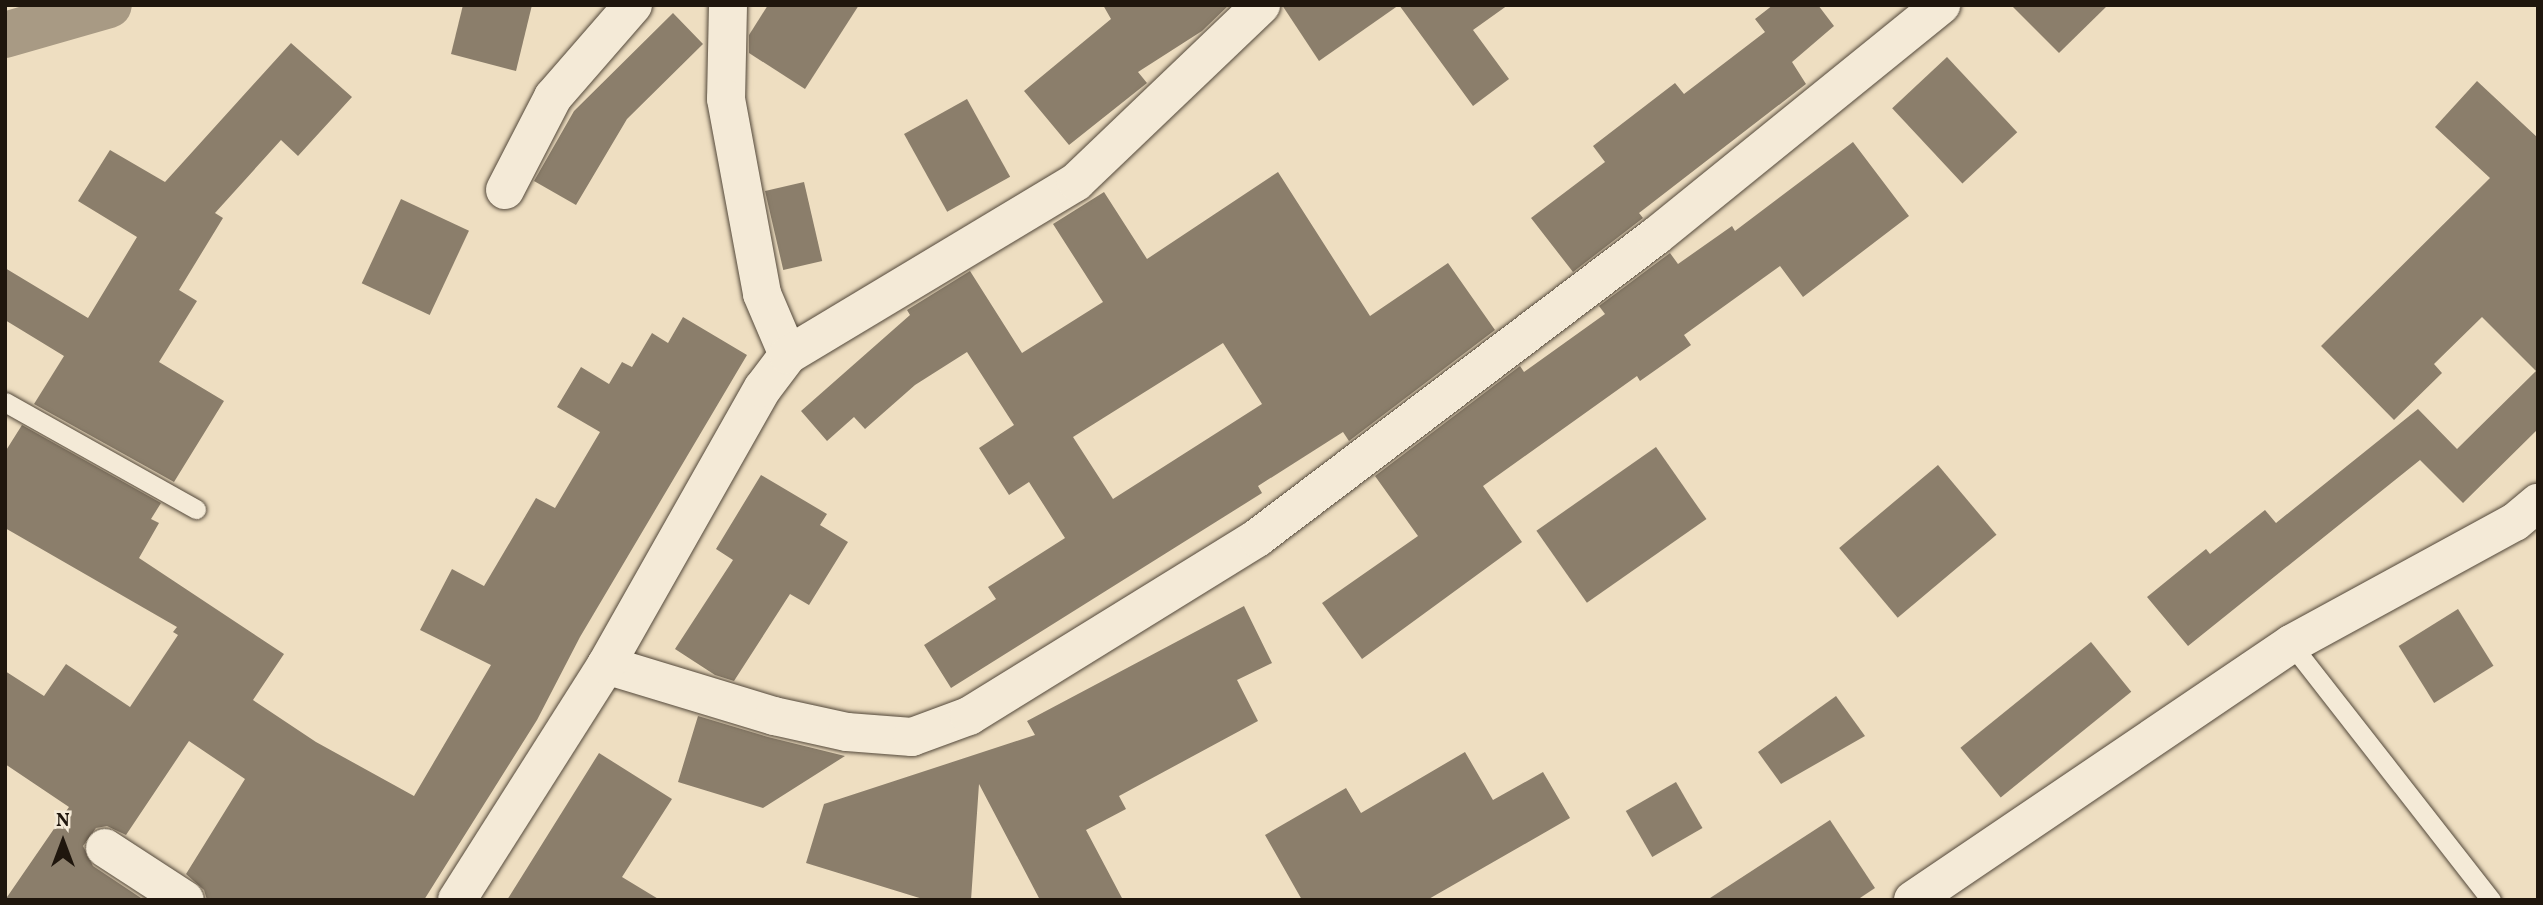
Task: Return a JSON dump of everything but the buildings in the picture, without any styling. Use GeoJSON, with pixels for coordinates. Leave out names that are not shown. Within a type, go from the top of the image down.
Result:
{"type":"FeatureCollection","features":[{"type":"Feature","properties":{"kind":"street"},"geometry":{"type":"LineString","coordinates":[[505,190],[553,97],[633,5]]}},
{"type":"Feature","properties":{"kind":"street"},"geometry":{"type":"LineString","coordinates":[[457,900],[606,665],[763,388],[788,355],[1076,182],[1261,5]]}},
{"type":"Feature","properties":{"kind":"street"},"geometry":{"type":"LineString","coordinates":[[606,665],[774,716],[847,732],[912,737],[969,716],[1257,538],[1656,236],[1941,5]]}},
{"type":"Feature","properties":{"kind":"street"},"geometry":{"type":"LineString","coordinates":[[726,6],[729,112],[762,295],[788,355]]}},
{"type":"Feature","properties":{"kind":"street"},"geometry":{"type":"LineString","coordinates":[[1913,900],[2291,644],[2515,522],[2538,503]]}},
{"type":"Feature","properties":{"kind":"street"},"geometry":{"type":"LineString","coordinates":[[104,848],[186,900]]}},
{"type":"Feature","properties":{"kind":"lane"},"geometry":{"type":"LineString","coordinates":[[5,402],[196,509]]}},
{"type":"Feature","properties":{"kind":"lane"},"geometry":{"type":"LineString","coordinates":[[2291,644],[2491,900]]}},
{"type":"Feature","properties":{"kind":"waterway"},"geometry":{"type":"LineString","coordinates":[[5,35],[109,5]]}}]}
